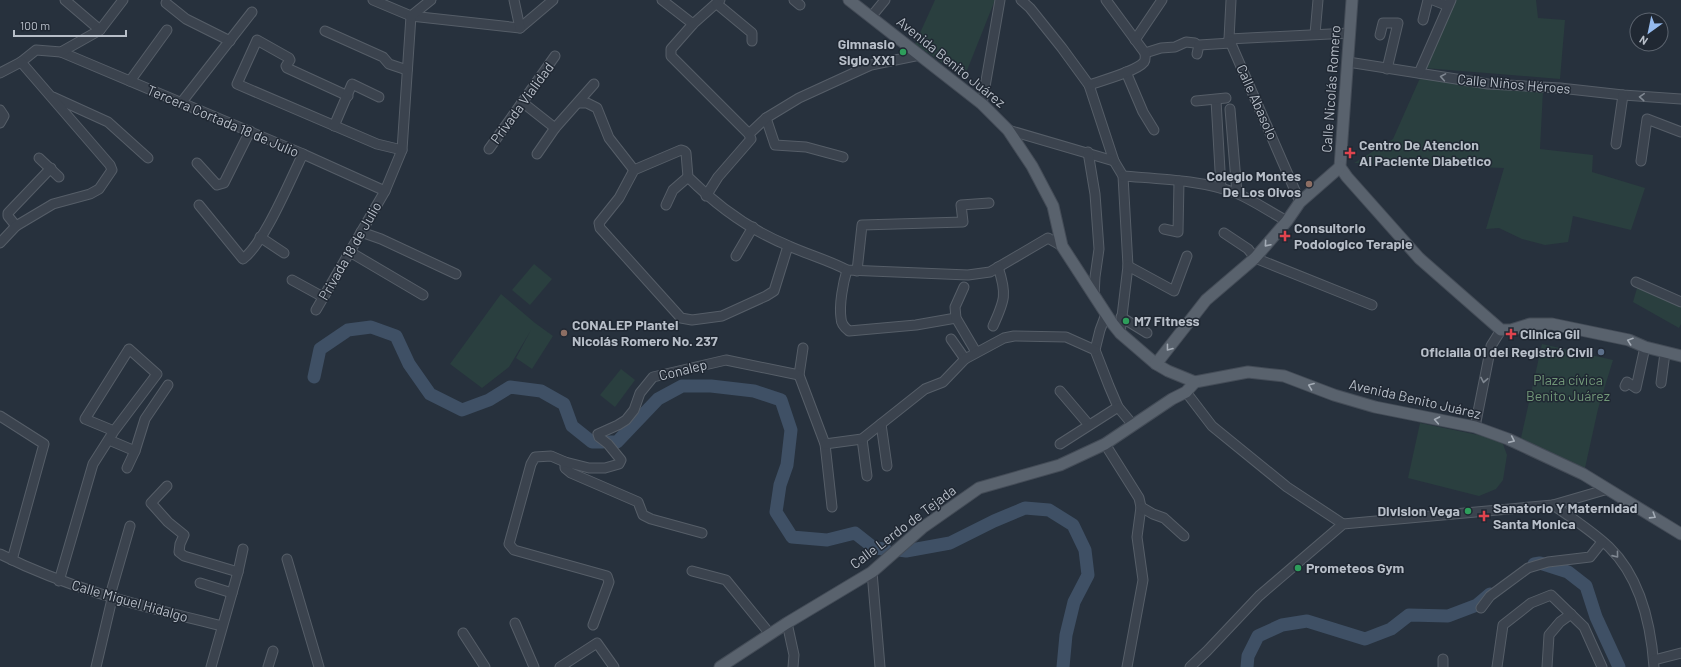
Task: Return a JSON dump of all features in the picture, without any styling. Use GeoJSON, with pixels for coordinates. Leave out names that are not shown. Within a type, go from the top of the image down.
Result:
{"type":"FeatureCollection","features":[{"type":"Feature","properties":{"kind":"main road","name":"Avenida Benito Juárez"},"geometry":{"type":"LineString","coordinates":[[849,0],[982,104],[1008,130],[1032,166],[1053,206],[1062,246],[1120,333],[1156,364],[1194,382],[1248,372],[1264,372],[1284,376],[1334,395],[1375,407],[1475,427],[1508,439],[1583,474],[1681,534]]}},
{"type":"Feature","properties":{"kind":"main road","name":"Calle Nicolás Romero"},"geometry":{"type":"LineString","coordinates":[[1352,0],[1340,167],[1347,177],[1419,258],[1501,330]]}},
{"type":"Feature","properties":{"kind":"main road"},"geometry":{"type":"LineString","coordinates":[[1156,364],[1206,300],[1255,258],[1287,221],[1300,202],[1340,167]]}},
{"type":"Feature","properties":{"kind":"main road"},"geometry":{"type":"LineString","coordinates":[[1501,330],[1511,330],[1530,324],[1552,324],[1629,340],[1645,347],[1681,356]]}},
{"type":"Feature","properties":{"kind":"main road","name":"Calle Lerdo de Tejada"},"geometry":{"type":"LineString","coordinates":[[720,667],[787,623],[872,572],[922,528],[979,488],[1060,465],[1105,444],[1172,398],[1186,392],[1194,382]]}},
{"type":"Feature","properties":{"kind":"street"},"geometry":{"type":"LineString","coordinates":[[65,0],[100,30]]}},
{"type":"Feature","properties":{"kind":"street"},"geometry":{"type":"LineString","coordinates":[[61,52],[100,30],[124,0]]}},
{"type":"Feature","properties":{"kind":"street"},"geometry":{"type":"LineString","coordinates":[[373,0],[411,16],[520,28],[553,0]]}},
{"type":"Feature","properties":{"kind":"street"},"geometry":{"type":"LineString","coordinates":[[411,16],[431,0]]}},
{"type":"Feature","properties":{"kind":"street"},"geometry":{"type":"LineString","coordinates":[[514,0],[520,28]]}},
{"type":"Feature","properties":{"kind":"street"},"geometry":{"type":"LineString","coordinates":[[662,0],[693,24]]}},
{"type":"Feature","properties":{"kind":"street"},"geometry":{"type":"LineString","coordinates":[[871,17],[885,0]]}},
{"type":"Feature","properties":{"kind":"street"},"geometry":{"type":"LineString","coordinates":[[982,104],[1000,0]]}},
{"type":"Feature","properties":{"kind":"street"},"geometry":{"type":"LineString","coordinates":[[1021,0],[1030,8],[1062,48],[1089,86],[1114,161],[1123,176],[1128,266],[1120,333]]}},
{"type":"Feature","properties":{"kind":"street"},"geometry":{"type":"LineString","coordinates":[[1030,8],[1036,0]]}},
{"type":"Feature","properties":{"kind":"street"},"geometry":{"type":"LineString","coordinates":[[1089,86],[1126,72],[1143,63],[1146,59],[1145,53],[1106,0]]}},
{"type":"Feature","properties":{"kind":"street"},"geometry":{"type":"LineString","coordinates":[[1135,40],[1162,0]]}},
{"type":"Feature","properties":{"kind":"street","name":"Calle Abasolo"},"geometry":{"type":"LineString","coordinates":[[1231,0],[1230,41],[1300,202]]}},
{"type":"Feature","properties":{"kind":"street"},"geometry":{"type":"LineString","coordinates":[[1315,34],[1318,0]]}},
{"type":"Feature","properties":{"kind":"street"},"geometry":{"type":"LineString","coordinates":[[1423,20],[1428,0]]}},
{"type":"Feature","properties":{"kind":"street"},"geometry":{"type":"LineString","coordinates":[[1419,72],[1449,3],[1433,0]]}},
{"type":"Feature","properties":{"kind":"street"},"geometry":{"type":"LineString","coordinates":[[706,196],[718,177],[751,139],[749,134],[672,56],[671,49],[693,24],[718,2],[752,33],[752,41]]}},
{"type":"Feature","properties":{"kind":"street"},"geometry":{"type":"LineString","coordinates":[[166,3],[186,19],[230,41]]}},
{"type":"Feature","properties":{"kind":"street"},"geometry":{"type":"LineString","coordinates":[[181,103],[252,12]]}},
{"type":"Feature","properties":{"kind":"street","name":"Privada 18 de Julio"},"geometry":{"type":"LineString","coordinates":[[316,310],[385,191],[402,150],[411,16]]}},
{"type":"Feature","properties":{"kind":"street"},"geometry":{"type":"LineString","coordinates":[[1380,35],[1383,23],[1398,23],[1387,69]]}},
{"type":"Feature","properties":{"kind":"street"},"geometry":{"type":"LineString","coordinates":[[130,81],[167,30]]}},
{"type":"Feature","properties":{"kind":"street"},"geometry":{"type":"LineString","coordinates":[[325,31],[383,57],[389,64],[407,70]]}},
{"type":"Feature","properties":{"kind":"street"},"geometry":{"type":"LineString","coordinates":[[1197,54],[1198,45],[1315,34],[1350,33]]}},
{"type":"Feature","properties":{"kind":"street"},"geometry":{"type":"LineString","coordinates":[[348,96],[287,68],[286,66],[290,60],[289,58],[257,40],[237,84],[377,144],[402,150]]}},
{"type":"Feature","properties":{"kind":"street"},"geometry":{"type":"LineString","coordinates":[[1145,53],[1161,48],[1175,47],[1186,42],[1195,43]]}},
{"type":"Feature","properties":{"kind":"street","name":"Tercera Cortada 18 de Julio"},"geometry":{"type":"LineString","coordinates":[[0,73],[21,62],[36,50],[61,52],[303,154],[385,191]]}},
{"type":"Feature","properties":{"kind":"street"},"geometry":{"type":"LineString","coordinates":[[749,134],[766,118],[799,98],[871,66],[920,55]]}},
{"type":"Feature","properties":{"kind":"street","name":"Privada Vialidad"},"geometry":{"type":"LineString","coordinates":[[489,149],[556,56]]}},
{"type":"Feature","properties":{"kind":"street"},"geometry":{"type":"LineString","coordinates":[[0,243],[16,226],[53,204],[90,194],[99,189],[112,170],[110,165],[21,62]]}},
{"type":"Feature","properties":{"kind":"street","name":"Calle Niños Héroes"},"geometry":{"type":"LineString","coordinates":[[1348,62],[1488,84],[1560,88],[1681,100]]}},
{"type":"Feature","properties":{"kind":"street"},"geometry":{"type":"LineString","coordinates":[[1126,72],[1143,112],[1154,130]]}},
{"type":"Feature","properties":{"kind":"street"},"geometry":{"type":"LineString","coordinates":[[334,126],[352,84],[379,97]]}},
{"type":"Feature","properties":{"kind":"street"},"geometry":{"type":"LineString","coordinates":[[537,154],[555,128],[594,84]]}},
{"type":"Feature","properties":{"kind":"street"},"geometry":{"type":"LineString","coordinates":[[48,94],[108,122],[148,158]]}},
{"type":"Feature","properties":{"kind":"street"},"geometry":{"type":"LineString","coordinates":[[1616,144],[1623,95]]}},
{"type":"Feature","properties":{"kind":"street"},"geometry":{"type":"LineString","coordinates":[[1196,101],[1226,98]]}},
{"type":"Feature","properties":{"kind":"street"},"geometry":{"type":"LineString","coordinates":[[1216,100],[1222,188]]}},
{"type":"Feature","properties":{"kind":"street"},"geometry":{"type":"LineString","coordinates":[[522,102],[555,128]]}},
{"type":"Feature","properties":{"kind":"street"},"geometry":{"type":"LineString","coordinates":[[578,103],[587,103],[597,108],[609,138],[634,170]]}},
{"type":"Feature","properties":{"kind":"street"},"geometry":{"type":"LineString","coordinates":[[1230,109],[1237,194]]}},
{"type":"Feature","properties":{"kind":"street"},"geometry":{"type":"LineString","coordinates":[[0,110],[4,116],[0,123]]}},
{"type":"Feature","properties":{"kind":"street"},"geometry":{"type":"LineString","coordinates":[[766,118],[775,145],[806,147],[843,157]]}},
{"type":"Feature","properties":{"kind":"street"},"geometry":{"type":"LineString","coordinates":[[1640,161],[1647,119],[1681,132]]}},
{"type":"Feature","properties":{"kind":"street"},"geometry":{"type":"LineString","coordinates":[[1008,130],[1088,152],[1114,161]]}},
{"type":"Feature","properties":{"kind":"street"},"geometry":{"type":"LineString","coordinates":[[197,163],[218,185],[224,183],[250,132]]}},
{"type":"Feature","properties":{"kind":"street"},"geometry":{"type":"LineString","coordinates":[[788,246],[774,291],[722,316],[692,320],[681,318],[600,228],[599,223],[619,198],[634,170],[681,150],[686,153],[688,177],[706,196],[753,227],[788,246],[836,264],[847,270],[968,275],[990,272],[1048,238],[1062,246]]}},
{"type":"Feature","properties":{"kind":"street"},"geometry":{"type":"LineString","coordinates":[[1088,152],[1094,194],[1099,249],[1094,277],[1094,296]]}},
{"type":"Feature","properties":{"kind":"street"},"geometry":{"type":"LineString","coordinates":[[200,205],[243,259],[250,254],[271,219],[303,154]]}},
{"type":"Feature","properties":{"kind":"street"},"geometry":{"type":"LineString","coordinates":[[39,158],[59,177]]}},
{"type":"Feature","properties":{"kind":"street"},"geometry":{"type":"LineString","coordinates":[[16,226],[8,216],[8,213],[51,168]]}},
{"type":"Feature","properties":{"kind":"street"},"geometry":{"type":"LineString","coordinates":[[1123,176],[1179,181],[1222,188],[1237,194],[1287,221]]}},
{"type":"Feature","properties":{"kind":"street"},"geometry":{"type":"LineString","coordinates":[[666,205],[673,190],[688,177]]}},
{"type":"Feature","properties":{"kind":"street"},"geometry":{"type":"LineString","coordinates":[[1164,230],[1178,232],[1179,181]]}},
{"type":"Feature","properties":{"kind":"street"},"geometry":{"type":"LineString","coordinates":[[857,271],[862,225],[963,222],[961,205],[989,203]]}},
{"type":"Feature","properties":{"kind":"street"},"geometry":{"type":"LineString","coordinates":[[736,256],[753,227]]}},
{"type":"Feature","properties":{"kind":"street"},"geometry":{"type":"LineString","coordinates":[[361,232],[381,239],[456,274]]}},
{"type":"Feature","properties":{"kind":"street"},"geometry":{"type":"LineString","coordinates":[[1224,233],[1248,249],[1255,258],[1372,305]]}},
{"type":"Feature","properties":{"kind":"street"},"geometry":{"type":"LineString","coordinates":[[260,237],[284,253]]}},
{"type":"Feature","properties":{"kind":"street"},"geometry":{"type":"LineString","coordinates":[[350,252],[422,295]]}},
{"type":"Feature","properties":{"kind":"street"},"geometry":{"type":"LineString","coordinates":[[1128,266],[1174,291],[1187,256]]}},
{"type":"Feature","properties":{"kind":"street"},"geometry":{"type":"LineString","coordinates":[[993,326],[1004,297],[1004,287],[998,267]]}},
{"type":"Feature","properties":{"kind":"street"},"geometry":{"type":"LineString","coordinates":[[847,270],[844,280],[841,318],[843,326],[849,331],[916,326],[956,318]]}},
{"type":"Feature","properties":{"kind":"street"},"geometry":{"type":"LineString","coordinates":[[292,280],[323,297]]}},
{"type":"Feature","properties":{"kind":"street"},"geometry":{"type":"LineString","coordinates":[[1636,282],[1681,302]]}},
{"type":"Feature","properties":{"kind":"street"},"geometry":{"type":"LineString","coordinates":[[964,286],[955,307],[956,318],[976,352]]}},
{"type":"Feature","properties":{"kind":"street"},"geometry":{"type":"LineString","coordinates":[[1106,314],[1100,330],[1096,350],[1108,386],[1118,407],[1133,425]]}},
{"type":"Feature","properties":{"kind":"street"},"geometry":{"type":"LineString","coordinates":[[1121,317],[1146,333]]}},
{"type":"Feature","properties":{"kind":"street"},"geometry":{"type":"LineString","coordinates":[[1475,427],[1491,346],[1501,330]]}},
{"type":"Feature","properties":{"kind":"street"},"geometry":{"type":"LineString","coordinates":[[826,444],[862,439],[925,389],[943,382],[965,359],[1004,338],[1014,336],[1066,337],[1096,350]]}},
{"type":"Feature","properties":{"kind":"street"},"geometry":{"type":"LineString","coordinates":[[951,339],[965,359]]}},
{"type":"Feature","properties":{"kind":"street"},"geometry":{"type":"LineString","coordinates":[[1625,386],[1627,382],[1636,388],[1645,347]]}},
{"type":"Feature","properties":{"kind":"street"},"geometry":{"type":"LineString","coordinates":[[59,581],[93,464],[114,432],[157,374],[130,348],[85,419],[114,432]]}},
{"type":"Feature","properties":{"kind":"street"},"geometry":{"type":"LineString","coordinates":[[803,348],[799,375],[826,444],[832,507]]}},
{"type":"Feature","properties":{"kind":"street"},"geometry":{"type":"LineString","coordinates":[[1661,383],[1665,352]]}},
{"type":"Feature","properties":{"kind":"street","name":"Conalep"},"geometry":{"type":"LineString","coordinates":[[593,625],[609,582],[607,576],[514,550],[509,544],[531,464],[536,457],[550,456],[565,462],[589,468],[605,468],[619,464],[621,460],[608,444],[599,437],[598,434],[626,420],[634,410],[640,393],[653,377],[726,360],[799,375]]}},
{"type":"Feature","properties":{"kind":"street"},"geometry":{"type":"LineString","coordinates":[[127,468],[135,451],[145,419],[168,385]]}},
{"type":"Feature","properties":{"kind":"street"},"geometry":{"type":"LineString","coordinates":[[1060,391],[1088,425]]}},
{"type":"Feature","properties":{"kind":"street"},"geometry":{"type":"LineString","coordinates":[[1186,392],[1212,426],[1287,487],[1343,524]]}},
{"type":"Feature","properties":{"kind":"street"},"geometry":{"type":"LineString","coordinates":[[1060,444],[1118,407]]}},
{"type":"Feature","properties":{"kind":"street"},"geometry":{"type":"LineString","coordinates":[[0,416],[44,444],[12,560]]}},
{"type":"Feature","properties":{"kind":"street"},"geometry":{"type":"LineString","coordinates":[[881,424],[887,466]]}},
{"type":"Feature","properties":{"kind":"street"},"geometry":{"type":"LineString","coordinates":[[862,439],[867,476]]}},
{"type":"Feature","properties":{"kind":"street"},"geometry":{"type":"LineString","coordinates":[[109,440],[135,451]]}},
{"type":"Feature","properties":{"kind":"street"},"geometry":{"type":"LineString","coordinates":[[1105,444],[1139,498],[1141,507],[1137,537],[1143,580],[1127,667]]}},
{"type":"Feature","properties":{"kind":"street"},"geometry":{"type":"LineString","coordinates":[[565,462],[565,468],[571,473],[638,502],[642,515],[651,519],[702,533]]}},
{"type":"Feature","properties":{"kind":"street"},"geometry":{"type":"LineString","coordinates":[[167,486],[151,503],[168,522],[184,535],[180,544],[179,552],[184,556],[238,572]]}},
{"type":"Feature","properties":{"kind":"street"},"geometry":{"type":"LineString","coordinates":[[1190,667],[1259,596],[1343,524],[1553,504],[1608,489]]}},
{"type":"Feature","properties":{"kind":"street"},"geometry":{"type":"LineString","coordinates":[[1553,504],[1609,547],[1628,571],[1636,586],[1650,626],[1654,664],[1681,653]]}},
{"type":"Feature","properties":{"kind":"street"},"geometry":{"type":"LineString","coordinates":[[1141,507],[1164,518],[1184,536]]}},
{"type":"Feature","properties":{"kind":"street"},"geometry":{"type":"LineString","coordinates":[[96,667],[112,598],[111,592],[130,526]]}},
{"type":"Feature","properties":{"kind":"street"},"geometry":{"type":"LineString","coordinates":[[1481,608],[1490,596],[1528,568],[1548,562],[1590,557],[1602,542]]}},
{"type":"Feature","properties":{"kind":"street"},"geometry":{"type":"LineString","coordinates":[[211,667],[243,549]]}},
{"type":"Feature","properties":{"kind":"street","name":"Calle Miguel Hidalgo"},"geometry":{"type":"LineString","coordinates":[[0,554],[59,581],[112,598],[222,626]]}},
{"type":"Feature","properties":{"kind":"street"},"geometry":{"type":"LineString","coordinates":[[287,558],[319,667]]}},
{"type":"Feature","properties":{"kind":"street"},"geometry":{"type":"LineString","coordinates":[[692,571],[726,580],[770,634]]}},
{"type":"Feature","properties":{"kind":"street"},"geometry":{"type":"LineString","coordinates":[[872,572],[880,667]]}},
{"type":"Feature","properties":{"kind":"street"},"geometry":{"type":"LineString","coordinates":[[200,583],[232,593]]}},
{"type":"Feature","properties":{"kind":"street"},"geometry":{"type":"LineString","coordinates":[[1497,667],[1503,625],[1531,603],[1551,595],[1584,627],[1602,667]]}},
{"type":"Feature","properties":{"kind":"street"},"geometry":{"type":"LineString","coordinates":[[1548,667],[1550,635],[1560,622],[1571,614]]}},
{"type":"Feature","properties":{"kind":"street"},"geometry":{"type":"LineString","coordinates":[[515,623],[534,667]]}},
{"type":"Feature","properties":{"kind":"street"},"geometry":{"type":"LineString","coordinates":[[787,623],[794,655],[793,667]]}},
{"type":"Feature","properties":{"kind":"street"},"geometry":{"type":"LineString","coordinates":[[463,633],[485,667]]}},
{"type":"Feature","properties":{"kind":"street"},"geometry":{"type":"LineString","coordinates":[[560,667],[597,643],[614,667]]}},
{"type":"Feature","properties":{"kind":"street"},"geometry":{"type":"LineString","coordinates":[[268,667],[273,650]]}},
{"type":"Feature","properties":{"kind":"green space"},"geometry":{"type":"Polygon","coordinates":[[[935,0],[995,0],[964,78],[915,44],[935,0]]]}},
{"type":"Feature","properties":{"kind":"green space"},"geometry":{"type":"Polygon","coordinates":[[[1454,0],[1536,0],[1538,18],[1565,20],[1560,79],[1425,68],[1454,0]]]}},
{"type":"Feature","properties":{"kind":"green space"},"geometry":{"type":"Polygon","coordinates":[[[1420,78],[1543,90],[1540,149],[1593,155],[1592,172],[1645,188],[1631,230],[1573,216],[1568,242],[1545,245],[1522,239],[1499,228],[1486,229],[1504,168],[1354,163],[1393,139],[1420,78]]]}},
{"type":"Feature","properties":{"kind":"green space"},"geometry":{"type":"Polygon","coordinates":[[[534,264],[552,279],[530,305],[512,290],[534,264]]]}},
{"type":"Feature","properties":{"kind":"green space"},"geometry":{"type":"Polygon","coordinates":[[[1637,288],[1681,304],[1681,324],[1679,328],[1633,302],[1637,288]]]}},
{"type":"Feature","properties":{"kind":"green space"},"geometry":{"type":"Polygon","coordinates":[[[501,294],[553,336],[532,369],[516,358],[531,330],[509,367],[482,388],[450,364],[501,294]]]}},
{"type":"Feature","properties":{"kind":"green space","name":"Plaza cívica Benito Juárez"},"geometry":{"type":"Polygon","coordinates":[[[1542,344],[1613,360],[1598,409],[1585,468],[1521,438],[1542,344]]]}},
{"type":"Feature","properties":{"kind":"green space"},"geometry":{"type":"Polygon","coordinates":[[[621,369],[635,380],[615,407],[600,395],[621,369]]]}},
{"type":"Feature","properties":{"kind":"green space"},"geometry":{"type":"Polygon","coordinates":[[[1420,423],[1493,438],[1503,444],[1507,455],[1503,480],[1496,489],[1479,496],[1408,478],[1420,423]]]}},
{"type":"Feature","properties":{"kind":"waterway"},"geometry":{"type":"LineString","coordinates":[[314,377],[320,349],[348,330],[371,327],[396,336],[409,364],[430,394],[462,410],[489,400],[510,387],[541,391],[564,404],[572,426],[592,442],[603,442]]}},
{"type":"Feature","properties":{"kind":"waterway"},"geometry":{"type":"LineString","coordinates":[[607,442],[617,442],[658,399],[682,386],[711,386],[754,391],[781,400],[791,430],[787,465],[780,485],[776,512],[792,537],[827,540],[855,533],[874,548],[885,549]]}},
{"type":"Feature","properties":{"kind":"waterway"},"geometry":{"type":"LineString","coordinates":[[899,550],[906,551],[950,543],[994,521],[1025,508],[1049,510],[1073,525],[1085,550],[1088,575],[1074,602],[1066,635],[1063,667]]}},
{"type":"Feature","properties":{"kind":"waterway"},"geometry":{"type":"LineString","coordinates":[[1534,564],[1540,563],[1568,572],[1586,586],[1596,617],[1619,667]]}},
{"type":"Feature","properties":{"kind":"waterway"},"geometry":{"type":"LineString","coordinates":[[1247,667],[1248,656],[1258,636],[1282,625],[1307,621],[1365,639],[1391,629],[1409,615],[1448,616],[1477,605],[1490,594]]}},
{"type":"Feature","properties":{"kind":"place","name":"Gimnasio Siglo XX1"},"geometry":{"type":"Point","coordinates":[903,52]}},
{"type":"Feature","properties":{"kind":"place","name":"Centro De Atencion Al Paciente Diabetico"},"geometry":{"type":"Point","coordinates":[1350,153]}},
{"type":"Feature","properties":{"kind":"place","name":"Colegio Montes De Los Olvos"},"geometry":{"type":"Point","coordinates":[1309,184]}},
{"type":"Feature","properties":{"kind":"place","name":"Consultorio Podologico Terapie"},"geometry":{"type":"Point","coordinates":[1285,236]}},
{"type":"Feature","properties":{"kind":"place","name":"M7 Fitness"},"geometry":{"type":"Point","coordinates":[1126,321]}},
{"type":"Feature","properties":{"kind":"place","name":"CONALEP Plantel Nicolás Romero No. 237"},"geometry":{"type":"Point","coordinates":[564,333]}},
{"type":"Feature","properties":{"kind":"place","name":"Clinica Gil"},"geometry":{"type":"Point","coordinates":[1511,334]}},
{"type":"Feature","properties":{"kind":"place","name":"Oficialia 01 del Registró Civil"},"geometry":{"type":"Point","coordinates":[1601,352]}},
{"type":"Feature","properties":{"kind":"place","name":"Division Vega"},"geometry":{"type":"Point","coordinates":[1468,511]}},
{"type":"Feature","properties":{"kind":"place","name":"Sanatorio Y Maternidad Santa Monica"},"geometry":{"type":"Point","coordinates":[1484,516]}},
{"type":"Feature","properties":{"kind":"place","name":"Prometeos Gym"},"geometry":{"type":"Point","coordinates":[1298,568]}}]}
